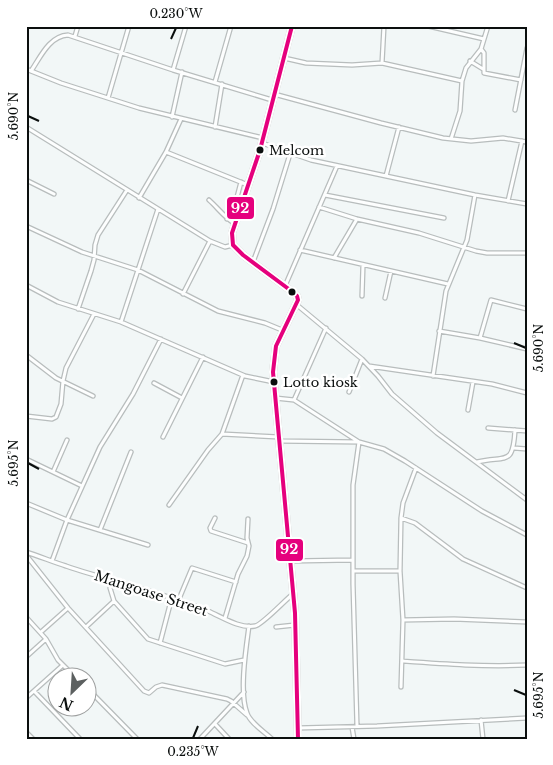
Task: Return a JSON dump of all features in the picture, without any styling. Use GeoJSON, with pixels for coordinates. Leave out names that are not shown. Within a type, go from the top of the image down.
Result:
{"type":"FeatureCollection","features":[{"type":"Feature","properties":{"kind":"street"},"geometry":{"type":"LineString","coordinates":[[75,36],[78,26]]}},
{"type":"Feature","properties":{"kind":"street"},"geometry":{"type":"LineString","coordinates":[[108,98],[129,26]]}},
{"type":"Feature","properties":{"kind":"street"},"geometry":{"type":"LineString","coordinates":[[173,70],[186,26]]}},
{"type":"Feature","properties":{"kind":"street"},"geometry":{"type":"LineString","coordinates":[[215,82],[231,26]]}},
{"type":"Feature","properties":{"kind":"street"},"geometry":{"type":"LineString","coordinates":[[382,64],[384,26]]}},
{"type":"Feature","properties":{"kind":"street"},"geometry":{"type":"LineString","coordinates":[[428,26],[444,28],[484,39]]}},
{"type":"Feature","properties":{"kind":"street"},"geometry":{"type":"LineString","coordinates":[[451,139],[460,111],[462,81],[466,68],[481,49],[488,26]]}},
{"type":"Feature","properties":{"kind":"street"},"geometry":{"type":"LineString","coordinates":[[290,27],[284,58],[262,141],[232,233],[233,245],[253,263],[297,296],[297,305],[282,330],[274,355],[274,382],[291,561],[298,739]]}},
{"type":"Feature","properties":{"kind":"street"},"geometry":{"type":"LineString","coordinates":[[31,71],[52,42],[63,35],[75,36],[173,70],[222,84],[399,127],[451,139],[471,141],[503,138],[527,142]]}},
{"type":"Feature","properties":{"kind":"street"},"geometry":{"type":"LineString","coordinates":[[515,110],[527,48]]}},
{"type":"Feature","properties":{"kind":"street"},"geometry":{"type":"LineString","coordinates":[[481,49],[484,53],[484,73],[521,80]]}},
{"type":"Feature","properties":{"kind":"street"},"geometry":{"type":"LineString","coordinates":[[284,58],[306,63],[382,64],[462,81]]}},
{"type":"Feature","properties":{"kind":"street"},"geometry":{"type":"LineString","coordinates":[[470,61],[483,68]]}},
{"type":"Feature","properties":{"kind":"street"},"geometry":{"type":"LineString","coordinates":[[26,69],[61,83],[108,98],[262,141],[290,154],[337,166],[527,204]]}},
{"type":"Feature","properties":{"kind":"street"},"geometry":{"type":"LineString","coordinates":[[172,117],[182,72]]}},
{"type":"Feature","properties":{"kind":"street"},"geometry":{"type":"LineString","coordinates":[[215,127],[222,84]]}},
{"type":"Feature","properties":{"kind":"street"},"geometry":{"type":"LineString","coordinates":[[139,198],[166,152],[181,119]]}},
{"type":"Feature","properties":{"kind":"street"},"geometry":{"type":"LineString","coordinates":[[26,127],[210,241],[225,247],[233,245]]}},
{"type":"Feature","properties":{"kind":"street"},"geometry":{"type":"LineString","coordinates":[[386,176],[399,127]]}},
{"type":"Feature","properties":{"kind":"street"},"geometry":{"type":"LineString","coordinates":[[508,201],[522,141]]}},
{"type":"Feature","properties":{"kind":"street"},"geometry":{"type":"LineString","coordinates":[[166,152],[248,185]]}},
{"type":"Feature","properties":{"kind":"street"},"geometry":{"type":"LineString","coordinates":[[253,263],[273,209],[290,154]]}},
{"type":"Feature","properties":{"kind":"street"},"geometry":{"type":"LineString","coordinates":[[284,286],[337,166]]}},
{"type":"Feature","properties":{"kind":"street"},"geometry":{"type":"LineString","coordinates":[[26,180],[54,194]]}},
{"type":"Feature","properties":{"kind":"street"},"geometry":{"type":"LineString","coordinates":[[226,219],[236,201],[241,182]]}},
{"type":"Feature","properties":{"kind":"street"},"geometry":{"type":"LineString","coordinates":[[78,309],[94,260],[93,255],[98,235],[127,190]]}},
{"type":"Feature","properties":{"kind":"street"},"geometry":{"type":"LineString","coordinates":[[325,195],[444,218]]}},
{"type":"Feature","properties":{"kind":"street"},"geometry":{"type":"LineString","coordinates":[[433,376],[448,284],[464,247],[475,195]]}},
{"type":"Feature","properties":{"kind":"street"},"geometry":{"type":"LineString","coordinates":[[209,200],[226,219],[234,223]]}},
{"type":"Feature","properties":{"kind":"street"},"geometry":{"type":"LineString","coordinates":[[318,207],[487,253],[527,253]]}},
{"type":"Feature","properties":{"kind":"street"},"geometry":{"type":"LineString","coordinates":[[122,322],[158,209]]}},
{"type":"Feature","properties":{"kind":"street"},"geometry":{"type":"LineString","coordinates":[[334,258],[357,219]]}},
{"type":"Feature","properties":{"kind":"street"},"geometry":{"type":"LineString","coordinates":[[26,226],[66,245],[138,270],[218,311],[265,323],[282,330]]}},
{"type":"Feature","properties":{"kind":"street"},"geometry":{"type":"LineString","coordinates":[[183,294],[210,241]]}},
{"type":"Feature","properties":{"kind":"street"},"geometry":{"type":"LineString","coordinates":[[300,250],[448,284]]}},
{"type":"Feature","properties":{"kind":"street"},"geometry":{"type":"LineString","coordinates":[[362,296],[363,265]]}},
{"type":"Feature","properties":{"kind":"street"},"geometry":{"type":"LineString","coordinates":[[385,298],[391,271]]}},
{"type":"Feature","properties":{"kind":"street"},"geometry":{"type":"LineString","coordinates":[[26,284],[58,302],[122,322],[253,379],[274,382]]}},
{"type":"Feature","properties":{"kind":"street"},"geometry":{"type":"LineString","coordinates":[[480,338],[491,300],[527,309]]}},
{"type":"Feature","properties":{"kind":"street"},"geometry":{"type":"LineString","coordinates":[[297,305],[362,359],[392,394],[437,434],[527,500]]}},
{"type":"Feature","properties":{"kind":"street"},"geometry":{"type":"LineString","coordinates":[[26,416],[55,419],[61,404],[66,368],[94,314]]}},
{"type":"Feature","properties":{"kind":"street"},"geometry":{"type":"LineString","coordinates":[[294,400],[326,328]]}},
{"type":"Feature","properties":{"kind":"street"},"geometry":{"type":"LineString","coordinates":[[439,331],[527,349]]}},
{"type":"Feature","properties":{"kind":"street"},"geometry":{"type":"LineString","coordinates":[[52,561],[67,520],[100,447],[133,394],[162,339]]}},
{"type":"Feature","properties":{"kind":"street"},"geometry":{"type":"LineString","coordinates":[[26,355],[56,378],[93,396]]}},
{"type":"Feature","properties":{"kind":"street"},"geometry":{"type":"LineString","coordinates":[[163,437],[203,357]]}},
{"type":"Feature","properties":{"kind":"street"},"geometry":{"type":"LineString","coordinates":[[349,392],[362,359]]}},
{"type":"Feature","properties":{"kind":"street"},"geometry":{"type":"LineString","coordinates":[[368,366],[492,384],[527,394]]}},
{"type":"Feature","properties":{"kind":"street"},"geometry":{"type":"LineString","coordinates":[[169,505],[208,450],[222,434],[243,375]]}},
{"type":"Feature","properties":{"kind":"street"},"geometry":{"type":"LineString","coordinates":[[468,410],[473,382]]}},
{"type":"Feature","properties":{"kind":"street"},"geometry":{"type":"LineString","coordinates":[[154,383],[182,398]]}},
{"type":"Feature","properties":{"kind":"street"},"geometry":{"type":"LineString","coordinates":[[275,398],[294,400],[359,442]]}},
{"type":"Feature","properties":{"kind":"street"},"geometry":{"type":"LineString","coordinates":[[488,428],[527,431]]}},
{"type":"Feature","properties":{"kind":"street"},"geometry":{"type":"LineString","coordinates":[[477,462],[506,459],[512,454],[515,430]]}},
{"type":"Feature","properties":{"kind":"street"},"geometry":{"type":"LineString","coordinates":[[222,434],[279,439],[359,442],[384,449],[482,511],[527,534]]}},
{"type":"Feature","properties":{"kind":"street"},"geometry":{"type":"LineString","coordinates":[[53,472],[67,440]]}},
{"type":"Feature","properties":{"kind":"street"},"geometry":{"type":"LineString","coordinates":[[357,726],[353,584],[353,485],[359,442]]}},
{"type":"Feature","properties":{"kind":"street"},"geometry":{"type":"LineString","coordinates":[[514,448],[527,449]]}},
{"type":"Feature","properties":{"kind":"street"},"geometry":{"type":"LineString","coordinates":[[100,530],[131,452]]}},
{"type":"Feature","properties":{"kind":"street"},"geometry":{"type":"LineString","coordinates":[[26,459],[82,486]]}},
{"type":"Feature","properties":{"kind":"street"},"geometry":{"type":"LineString","coordinates":[[401,687],[403,620],[400,572],[402,518],[405,495],[416,468]]}},
{"type":"Feature","properties":{"kind":"street"},"geometry":{"type":"LineString","coordinates":[[26,502],[67,520],[148,545]]}},
{"type":"Feature","properties":{"kind":"street"},"geometry":{"type":"LineString","coordinates":[[215,518],[210,528],[211,531],[248,543]]}},
{"type":"Feature","properties":{"kind":"street"},"geometry":{"type":"LineString","coordinates":[[402,518],[415,523],[463,559],[527,588]]}},
{"type":"Feature","properties":{"kind":"street"},"geometry":{"type":"LineString","coordinates":[[225,618],[238,574],[247,556],[248,519]]}},
{"type":"Feature","properties":{"kind":"street"},"geometry":{"type":"LineString","coordinates":[[26,553],[68,608],[146,693],[162,685],[227,699],[234,703],[272,739]]}},
{"type":"Feature","properties":{"kind":"street","name":"Mangoase Street"},"geometry":{"type":"LineString","coordinates":[[26,553],[179,599],[249,626]]}},
{"type":"Feature","properties":{"kind":"street"},"geometry":{"type":"LineString","coordinates":[[291,561],[353,560]]}},
{"type":"Feature","properties":{"kind":"street"},"geometry":{"type":"LineString","coordinates":[[179,599],[192,568],[236,582]]}},
{"type":"Feature","properties":{"kind":"street"},"geometry":{"type":"LineString","coordinates":[[354,570],[400,572]]}},
{"type":"Feature","properties":{"kind":"street"},"geometry":{"type":"LineString","coordinates":[[112,579],[111,591],[114,602],[148,639],[225,664],[244,660]]}},
{"type":"Feature","properties":{"kind":"street"},"geometry":{"type":"LineString","coordinates":[[247,715],[244,692],[244,660],[249,626],[258,626],[293,594]]}},
{"type":"Feature","properties":{"kind":"street"},"geometry":{"type":"LineString","coordinates":[[160,643],[172,598]]}},
{"type":"Feature","properties":{"kind":"street"},"geometry":{"type":"LineString","coordinates":[[86,627],[114,602]]}},
{"type":"Feature","properties":{"kind":"street"},"geometry":{"type":"LineString","coordinates":[[41,632],[68,608]]}},
{"type":"Feature","properties":{"kind":"street"},"geometry":{"type":"LineString","coordinates":[[27,618],[41,632],[52,651],[66,668]]}},
{"type":"Feature","properties":{"kind":"street"},"geometry":{"type":"LineString","coordinates":[[403,620],[454,619],[527,622]]}},
{"type":"Feature","properties":{"kind":"street"},"geometry":{"type":"LineString","coordinates":[[276,626],[295,625]]}},
{"type":"Feature","properties":{"kind":"street"},"geometry":{"type":"LineString","coordinates":[[26,657],[46,639]]}},
{"type":"Feature","properties":{"kind":"street"},"geometry":{"type":"LineString","coordinates":[[402,661],[471,665],[527,665]]}},
{"type":"Feature","properties":{"kind":"street"},"geometry":{"type":"LineString","coordinates":[[26,698],[63,665]]}},
{"type":"Feature","properties":{"kind":"street"},"geometry":{"type":"LineString","coordinates":[[34,691],[80,739]]}},
{"type":"Feature","properties":{"kind":"street"},"geometry":{"type":"LineString","coordinates":[[200,739],[244,692]]}},
{"type":"Feature","properties":{"kind":"street"},"geometry":{"type":"LineString","coordinates":[[98,699],[137,739]]}},
{"type":"Feature","properties":{"kind":"street"},"geometry":{"type":"LineString","coordinates":[[298,728],[527,718]]}},
{"type":"Feature","properties":{"kind":"street"},"geometry":{"type":"LineString","coordinates":[[481,720],[483,739]]}},
{"type":"Feature","properties":{"kind":"street"},"geometry":{"type":"LineString","coordinates":[[215,724],[229,739]]}},
{"type":"Feature","properties":{"kind":"street"},"geometry":{"type":"LineString","coordinates":[[352,727],[354,739]]}},
{"type":"Feature","properties":{"kind":"street"},"geometry":{"type":"LineString","coordinates":[[26,732],[33,739]]}},
{"type":"Feature","properties":{"kind":"transit line","name":"92"},"geometry":{"type":"LineString","coordinates":[[292,26],[260,150],[232,233],[233,245],[243,255],[290,290],[297,296],[298,300],[276,346],[273,372],[295,613],[298,739]]}},
{"type":"Feature","properties":{"kind":"place","name":"Melcom"},"geometry":{"type":"Point","coordinates":[260,150]}},
{"type":"Feature","properties":{"kind":"place","name":"Lotto kiosk"},"geometry":{"type":"Point","coordinates":[274,382]}}]}
